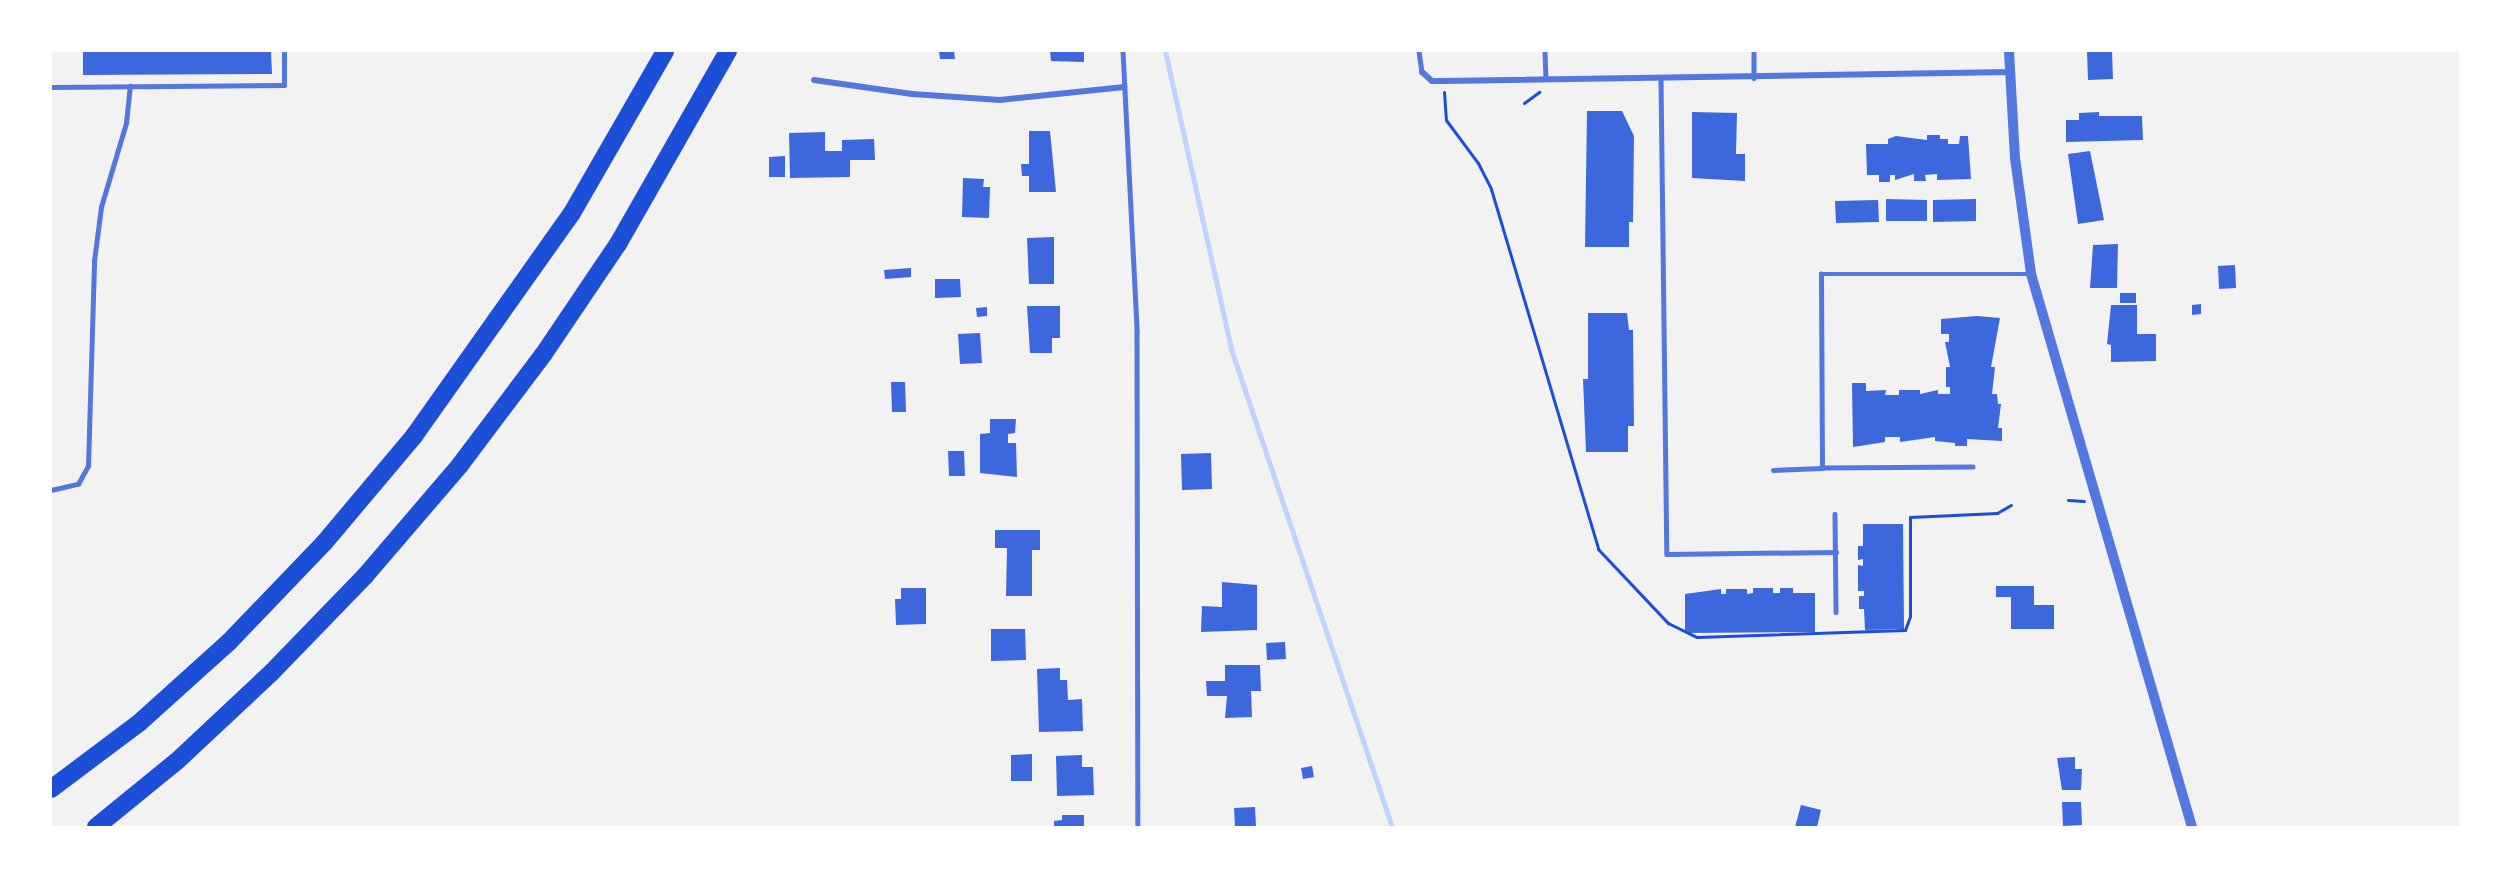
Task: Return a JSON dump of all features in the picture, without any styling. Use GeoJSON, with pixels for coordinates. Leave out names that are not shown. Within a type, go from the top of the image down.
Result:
{"type":"FeatureCollection","features":[{"type":"Feature","properties":{"kind":"highway"},"geometry":{"type":"LineString","coordinates":[[51,789],[139,723],[229,642],[324,543],[414,436],[572,213],[665,51]]}},
{"type":"Feature","properties":{"kind":"highway"},"geometry":{"type":"LineString","coordinates":[[96,827],[177,761],[272,672],[365,576],[460,465],[543,355],[618,244],[728,51]]}},
{"type":"Feature","properties":{"kind":"street"},"geometry":{"type":"LineString","coordinates":[[2009,51],[2021,221],[2031,274],[2192,827]]}},
{"type":"Feature","properties":{"kind":"street"},"geometry":{"type":"LineString","coordinates":[[1422,72],[1432,81],[1754,78],[2010,72]]}},
{"type":"Feature","properties":{"kind":"street"},"geometry":{"type":"LineString","coordinates":[[814,80],[912,94],[1000,100],[1124,87]]}},
{"type":"Feature","properties":{"kind":"lane"},"geometry":{"type":"LineString","coordinates":[[51,87],[284,85],[284,51]]}},
{"type":"Feature","properties":{"kind":"lane"},"geometry":{"type":"LineString","coordinates":[[1123,51],[1137,331],[1138,827]]}},
{"type":"Feature","properties":{"kind":"lane"},"geometry":{"type":"LineString","coordinates":[[1419,51],[1422,72]]}},
{"type":"Feature","properties":{"kind":"lane"},"geometry":{"type":"LineString","coordinates":[[1545,51],[1546,79]]}},
{"type":"Feature","properties":{"kind":"lane"},"geometry":{"type":"LineString","coordinates":[[1754,51],[1754,78]]}},
{"type":"Feature","properties":{"kind":"lane"},"geometry":{"type":"LineString","coordinates":[[1661,78],[1667,554],[1836,552]]}},
{"type":"Feature","properties":{"kind":"lane"},"geometry":{"type":"LineString","coordinates":[[51,490],[78,484],[88,466],[94,261],[101,207],[126,123],[130,86]]}},
{"type":"Feature","properties":{"kind":"lane"},"geometry":{"type":"LineString","coordinates":[[1822,468],[1821,274],[2031,274]]}},
{"type":"Feature","properties":{"kind":"lane"},"geometry":{"type":"LineString","coordinates":[[1773,470],[1973,467]]}},
{"type":"Feature","properties":{"kind":"lane"},"geometry":{"type":"LineString","coordinates":[[1835,514],[1836,612]]}},
{"type":"Feature","properties":{"kind":"path"},"geometry":{"type":"LineString","coordinates":[[2068,500],[2079,503]]}},
{"type":"Feature","properties":{"kind":"building"},"geometry":{"type":"Polygon","coordinates":[[[83,51],[271,51],[272,74],[83,75],[83,51]]]}},
{"type":"Feature","properties":{"kind":"building"},"geometry":{"type":"Polygon","coordinates":[[[939,51],[954,51],[955,59],[940,59],[939,51]]]}},
{"type":"Feature","properties":{"kind":"building"},"geometry":{"type":"Polygon","coordinates":[[[1050,51],[1084,51],[1084,62],[1051,61],[1050,51]]]}},
{"type":"Feature","properties":{"kind":"building"},"geometry":{"type":"Polygon","coordinates":[[[2087,51],[2112,51],[2113,79],[2088,80],[2087,51]]]}},
{"type":"Feature","properties":{"kind":"building"},"geometry":{"type":"Polygon","coordinates":[[[1587,111],[1622,111],[1634,136],[1633,222],[1629,222],[1629,247],[1585,247],[1587,111]]]}},
{"type":"Feature","properties":{"kind":"building"},"geometry":{"type":"Polygon","coordinates":[[[1692,112],[1737,113],[1736,154],[1745,154],[1745,181],[1692,178],[1692,112]]]}},
{"type":"Feature","properties":{"kind":"building"},"geometry":{"type":"Polygon","coordinates":[[[2099,112],[2099,116],[2142,116],[2143,140],[2066,142],[2066,120],[2079,120],[2079,113],[2099,112]]]}},
{"type":"Feature","properties":{"kind":"building"},"geometry":{"type":"Polygon","coordinates":[[[1029,131],[1050,131],[1056,192],[1029,192],[1029,176],[1022,176],[1021,164],[1029,164],[1029,131]]]}},
{"type":"Feature","properties":{"kind":"building"},"geometry":{"type":"Polygon","coordinates":[[[825,132],[825,151],[842,151],[842,140],[874,139],[875,160],[850,160],[850,177],[790,178],[789,133],[825,132]]]}},
{"type":"Feature","properties":{"kind":"building"},"geometry":{"type":"Polygon","coordinates":[[[1927,135],[1940,135],[1940,139],[1948,139],[1948,144],[1959,144],[1960,136],[1968,136],[1971,179],[1937,180],[1937,174],[1925,175],[1926,181],[1914,181],[1914,174],[1895,180],[1895,175],[1890,175],[1890,182],[1879,182],[1879,175],[1867,175],[1866,144],[1888,144],[1888,139],[1896,136],[1927,140],[1927,135]]]}},
{"type":"Feature","properties":{"kind":"building"},"geometry":{"type":"Polygon","coordinates":[[[2090,151],[2104,220],[2078,224],[2068,154],[2090,151]]]}},
{"type":"Feature","properties":{"kind":"building"},"geometry":{"type":"Polygon","coordinates":[[[785,156],[785,177],[769,177],[769,157],[785,156]]]}},
{"type":"Feature","properties":{"kind":"building"},"geometry":{"type":"Polygon","coordinates":[[[963,178],[984,179],[983,187],[990,187],[989,218],[962,217],[963,178]]]}},
{"type":"Feature","properties":{"kind":"building"},"geometry":{"type":"Polygon","coordinates":[[[1886,199],[1927,200],[1927,221],[1886,221],[1886,199]]]}},
{"type":"Feature","properties":{"kind":"building"},"geometry":{"type":"Polygon","coordinates":[[[1976,199],[1976,221],[1933,222],[1933,200],[1976,199]]]}},
{"type":"Feature","properties":{"kind":"building"},"geometry":{"type":"Polygon","coordinates":[[[1878,200],[1879,222],[1836,223],[1835,201],[1878,200]]]}},
{"type":"Feature","properties":{"kind":"building"},"geometry":{"type":"Polygon","coordinates":[[[1054,237],[1054,284],[1029,284],[1027,238],[1054,237]]]}},
{"type":"Feature","properties":{"kind":"building"},"geometry":{"type":"Polygon","coordinates":[[[2118,244],[2117,288],[2090,288],[2093,245],[2118,244]]]}},
{"type":"Feature","properties":{"kind":"building"},"geometry":{"type":"Polygon","coordinates":[[[2235,265],[2236,288],[2219,289],[2218,266],[2235,265]]]}},
{"type":"Feature","properties":{"kind":"building"},"geometry":{"type":"Polygon","coordinates":[[[911,268],[911,277],[885,279],[884,270],[911,268]]]}},
{"type":"Feature","properties":{"kind":"building"},"geometry":{"type":"Polygon","coordinates":[[[935,279],[960,279],[961,297],[935,298],[935,279]]]}},
{"type":"Feature","properties":{"kind":"building"},"geometry":{"type":"Polygon","coordinates":[[[2120,293],[2136,293],[2136,303],[2120,303],[2120,293]]]}},
{"type":"Feature","properties":{"kind":"building"},"geometry":{"type":"Polygon","coordinates":[[[2201,304],[2201,314],[2192,315],[2192,305],[2201,304]]]}},
{"type":"Feature","properties":{"kind":"building"},"geometry":{"type":"Polygon","coordinates":[[[2111,305],[2137,305],[2137,334],[2156,334],[2156,361],[2111,362],[2111,345],[2107,344],[2111,305]]]}},
{"type":"Feature","properties":{"kind":"building"},"geometry":{"type":"Polygon","coordinates":[[[1027,306],[1060,306],[1060,338],[1052,338],[1052,353],[1030,353],[1027,306]]]}},
{"type":"Feature","properties":{"kind":"building"},"geometry":{"type":"Polygon","coordinates":[[[987,307],[987,316],[977,317],[976,308],[987,307]]]}},
{"type":"Feature","properties":{"kind":"building"},"geometry":{"type":"Polygon","coordinates":[[[1588,313],[1627,313],[1629,330],[1633,330],[1634,426],[1628,426],[1628,452],[1586,452],[1583,379],[1588,379],[1588,313]]]}},
{"type":"Feature","properties":{"kind":"building"},"geometry":{"type":"Polygon","coordinates":[[[1977,316],[2000,318],[1991,367],[1995,367],[1992,394],[1997,394],[1998,404],[2001,404],[1998,428],[2002,428],[2002,441],[1967,439],[1967,446],[1955,446],[1955,443],[1935,441],[1935,437],[1900,442],[1900,437],[1885,437],[1885,442],[1853,447],[1852,383],[1866,383],[1866,391],[1886,390],[1885,395],[1899,395],[1899,390],[1920,390],[1920,394],[1938,390],[1938,394],[1950,394],[1950,387],[1946,387],[1946,367],[1950,367],[1945,342],[1949,342],[1949,334],[1941,334],[1941,319],[1977,316]]]}},
{"type":"Feature","properties":{"kind":"building"},"geometry":{"type":"Polygon","coordinates":[[[980,333],[982,363],[960,364],[958,334],[980,333]]]}},
{"type":"Feature","properties":{"kind":"building"},"geometry":{"type":"Polygon","coordinates":[[[891,382],[905,382],[906,412],[892,412],[891,382]]]}},
{"type":"Feature","properties":{"kind":"building"},"geometry":{"type":"Polygon","coordinates":[[[990,419],[1016,419],[1015,433],[1008,434],[1008,443],[1016,443],[1017,477],[980,473],[980,434],[990,433],[990,419]]]}},
{"type":"Feature","properties":{"kind":"building"},"geometry":{"type":"Polygon","coordinates":[[[948,451],[964,451],[965,476],[949,476],[948,451]]]}},
{"type":"Feature","properties":{"kind":"building"},"geometry":{"type":"Polygon","coordinates":[[[1211,453],[1212,489],[1182,490],[1181,454],[1211,453]]]}},
{"type":"Feature","properties":{"kind":"building"},"geometry":{"type":"Polygon","coordinates":[[[1863,524],[1903,524],[1904,629],[1865,630],[1864,609],[1859,609],[1859,596],[1864,596],[1864,591],[1858,591],[1858,565],[1863,566],[1863,559],[1858,560],[1858,546],[1863,546],[1863,524]]]}},
{"type":"Feature","properties":{"kind":"building"},"geometry":{"type":"Polygon","coordinates":[[[995,530],[1040,530],[1040,550],[1032,550],[1032,596],[1006,596],[1007,548],[995,548],[995,530]]]}},
{"type":"Feature","properties":{"kind":"building"},"geometry":{"type":"Polygon","coordinates":[[[1222,582],[1257,585],[1257,630],[1201,632],[1202,606],[1222,607],[1222,582]]]}},
{"type":"Feature","properties":{"kind":"building"},"geometry":{"type":"Polygon","coordinates":[[[1996,586],[2034,586],[2034,605],[2054,605],[2054,629],[2011,629],[2011,597],[1996,597],[1996,586]]]}},
{"type":"Feature","properties":{"kind":"building"},"geometry":{"type":"Polygon","coordinates":[[[901,588],[926,588],[926,624],[896,625],[895,599],[901,599],[901,588]]]}},
{"type":"Feature","properties":{"kind":"building"},"geometry":{"type":"Polygon","coordinates":[[[1753,588],[1773,588],[1773,593],[1780,593],[1780,588],[1793,588],[1793,593],[1815,593],[1815,632],[1685,633],[1685,594],[1721,589],[1721,594],[1726,594],[1726,589],[1747,589],[1747,594],[1753,593],[1753,588]]]}},
{"type":"Feature","properties":{"kind":"building"},"geometry":{"type":"Polygon","coordinates":[[[991,629],[1025,629],[1026,660],[991,661],[991,629]]]}},
{"type":"Feature","properties":{"kind":"building"},"geometry":{"type":"Polygon","coordinates":[[[1285,642],[1286,659],[1267,660],[1266,643],[1285,642]]]}},
{"type":"Feature","properties":{"kind":"building"},"geometry":{"type":"Polygon","coordinates":[[[1225,665],[1260,665],[1261,691],[1251,691],[1252,717],[1225,718],[1227,696],[1207,696],[1206,681],[1225,681],[1225,665]]]}},
{"type":"Feature","properties":{"kind":"building"},"geometry":{"type":"Polygon","coordinates":[[[1060,668],[1060,680],[1067,680],[1068,700],[1082,699],[1083,731],[1039,732],[1037,669],[1060,668]]]}},
{"type":"Feature","properties":{"kind":"building"},"geometry":{"type":"Polygon","coordinates":[[[1032,754],[1032,781],[1011,781],[1011,755],[1032,754]]]}},
{"type":"Feature","properties":{"kind":"building"},"geometry":{"type":"Polygon","coordinates":[[[1082,755],[1082,767],[1093,767],[1094,795],[1057,796],[1056,756],[1082,755]]]}},
{"type":"Feature","properties":{"kind":"building"},"geometry":{"type":"Polygon","coordinates":[[[2075,757],[2075,769],[2082,769],[2081,790],[2062,790],[2057,758],[2075,757]]]}},
{"type":"Feature","properties":{"kind":"building"},"geometry":{"type":"Polygon","coordinates":[[[1312,766],[1314,777],[1303,779],[1301,768],[1312,766]]]}},
{"type":"Feature","properties":{"kind":"building"},"geometry":{"type":"Polygon","coordinates":[[[2062,802],[2081,802],[2082,825],[2063,826],[2062,802]]]}},
{"type":"Feature","properties":{"kind":"building"},"geometry":{"type":"Polygon","coordinates":[[[1801,805],[1821,810],[1817,827],[1795,827],[1801,805]]]}},
{"type":"Feature","properties":{"kind":"building"},"geometry":{"type":"Polygon","coordinates":[[[1255,807],[1256,827],[1235,827],[1234,808],[1255,807]]]}},
{"type":"Feature","properties":{"kind":"building"},"geometry":{"type":"Polygon","coordinates":[[[1062,815],[1084,815],[1084,827],[1054,827],[1054,821],[1062,820],[1062,815]]]}},
{"type":"Feature","properties":{"kind":"waterway"},"geometry":{"type":"LineString","coordinates":[[1165,51],[1231,349],[1392,827]]}}]}
